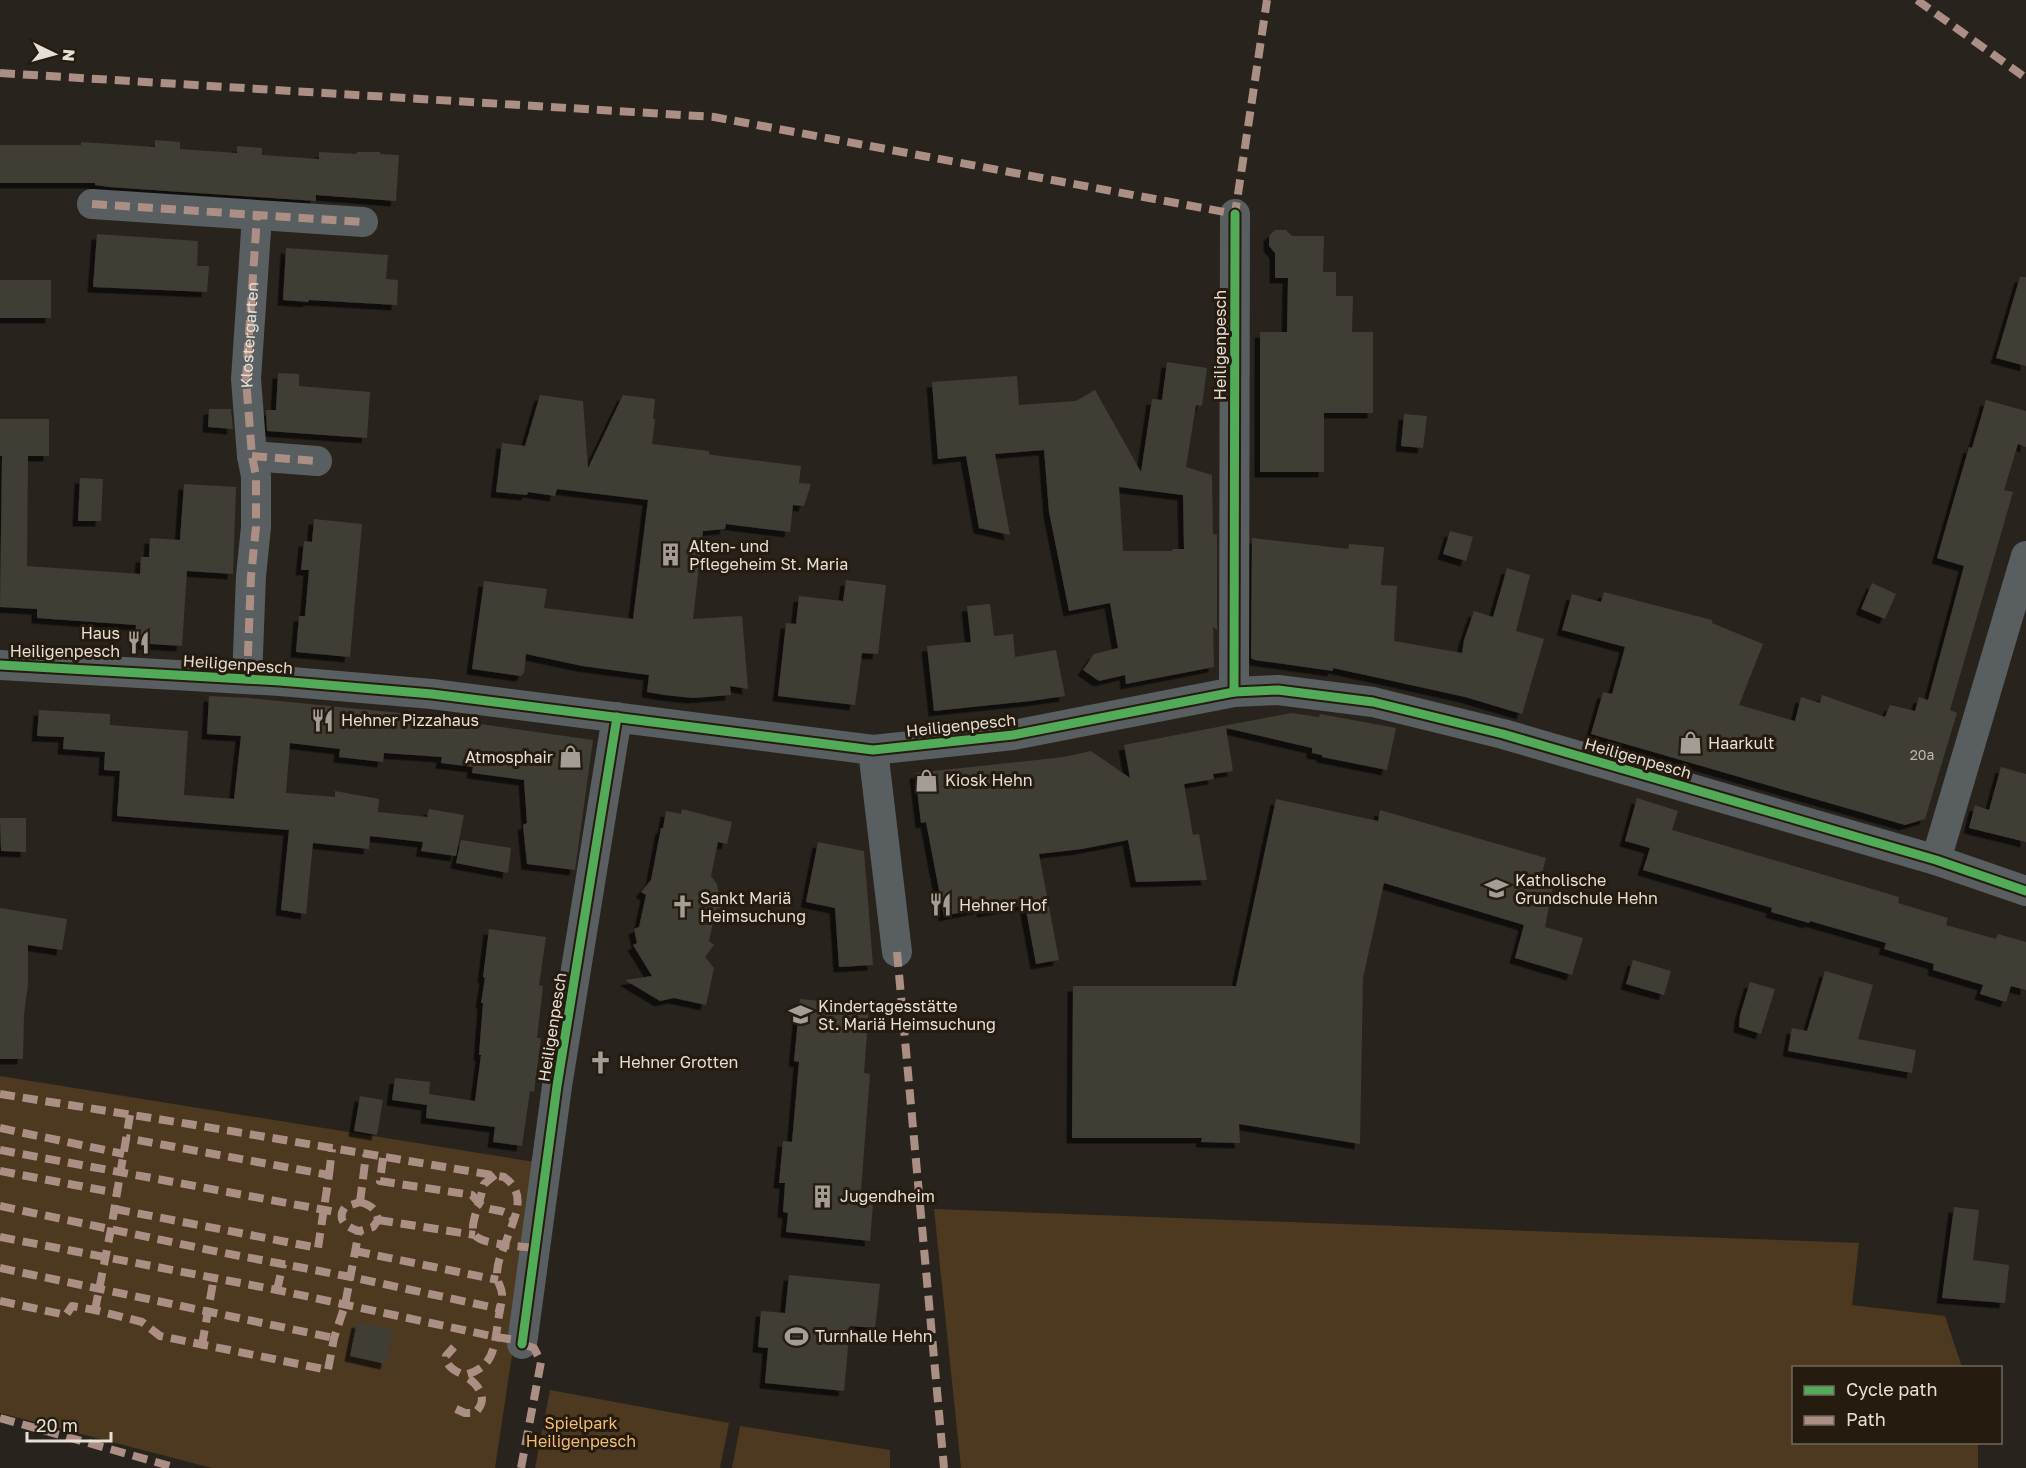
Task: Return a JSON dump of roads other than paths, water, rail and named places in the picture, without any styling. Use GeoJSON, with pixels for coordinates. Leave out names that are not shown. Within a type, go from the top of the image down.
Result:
{"type":"FeatureCollection","features":[{"type":"Feature","properties":{"kind":"street"},"geometry":{"type":"LineString","coordinates":[[92,204],[363,222]]}},
{"type":"Feature","properties":{"kind":"street","name":"Heiligenpesch"},"geometry":{"type":"LineString","coordinates":[[1234,692],[1235,214]]}},
{"type":"Feature","properties":{"kind":"street","name":"Klostergarten"},"geometry":{"type":"LineString","coordinates":[[247,679],[251,576],[256,527],[256,476],[252,456],[246,379],[257,216]]}},
{"type":"Feature","properties":{"kind":"street"},"geometry":{"type":"LineString","coordinates":[[252,456],[317,461]]}},
{"type":"Feature","properties":{"kind":"street"},"geometry":{"type":"LineString","coordinates":[[1936,860],[2026,556]]}},
{"type":"Feature","properties":{"kind":"street","name":"Heiligenpesch"},"geometry":{"type":"LineString","coordinates":[[0,665],[247,679],[432,694],[873,750],[1013,735],[1234,692],[1278,690],[1373,702],[1471,726],[1936,860],[2026,891]]}},
{"type":"Feature","properties":{"kind":"street","name":"Heiligenpesch"},"geometry":{"type":"LineString","coordinates":[[522,1344],[557,1086],[617,717]]}},
{"type":"Feature","properties":{"kind":"street"},"geometry":{"type":"LineString","coordinates":[[873,750],[897,952]]}},
{"type":"Feature","properties":{"kind":"place","name":"Alten- und Pflegeheim St. Maria"},"geometry":{"type":"Point","coordinates":[671,555]}},
{"type":"Feature","properties":{"kind":"place","name":"Haus Heiligenpesch"},"geometry":{"type":"Point","coordinates":[138,642]}},
{"type":"Feature","properties":{"kind":"place","name":"Hehner Pizzahaus"},"geometry":{"type":"Point","coordinates":[323,720]}},
{"type":"Feature","properties":{"kind":"place","name":"Haarkult"},"geometry":{"type":"Point","coordinates":[1690,743]}},
{"type":"Feature","properties":{"kind":"place","name":"Atmosphair"},"geometry":{"type":"Point","coordinates":[571,757]}},
{"type":"Feature","properties":{"kind":"place","name":"Kiosk Hehn"},"geometry":{"type":"Point","coordinates":[927,780]}},
{"type":"Feature","properties":{"kind":"place","name":"Katholische Grundschule Hehn"},"geometry":{"type":"Point","coordinates":[1497,889]}},
{"type":"Feature","properties":{"kind":"place","name":"Hehner Hof"},"geometry":{"type":"Point","coordinates":[941,905]}},
{"type":"Feature","properties":{"kind":"place","name":"Sankt Mariä Heimsuchung"},"geometry":{"type":"Point","coordinates":[682,907]}},
{"type":"Feature","properties":{"kind":"place","name":"Kindertagesstätte St. Mariä Heimsuchung"},"geometry":{"type":"Point","coordinates":[800,1015]}},
{"type":"Feature","properties":{"kind":"place","name":"Hehner Grotten"},"geometry":{"type":"Point","coordinates":[601,1062]}},
{"type":"Feature","properties":{"kind":"place","name":"Jugendheim"},"geometry":{"type":"Point","coordinates":[822,1196]}},
{"type":"Feature","properties":{"kind":"place","name":"Turnhalle Hehn"},"geometry":{"type":"Point","coordinates":[797,1336]}},
{"type":"Feature","properties":{"kind":"park label","name":"Spielpark Heiligenpesch"},"geometry":{"type":"Point","coordinates":[581,1432]}}]}
